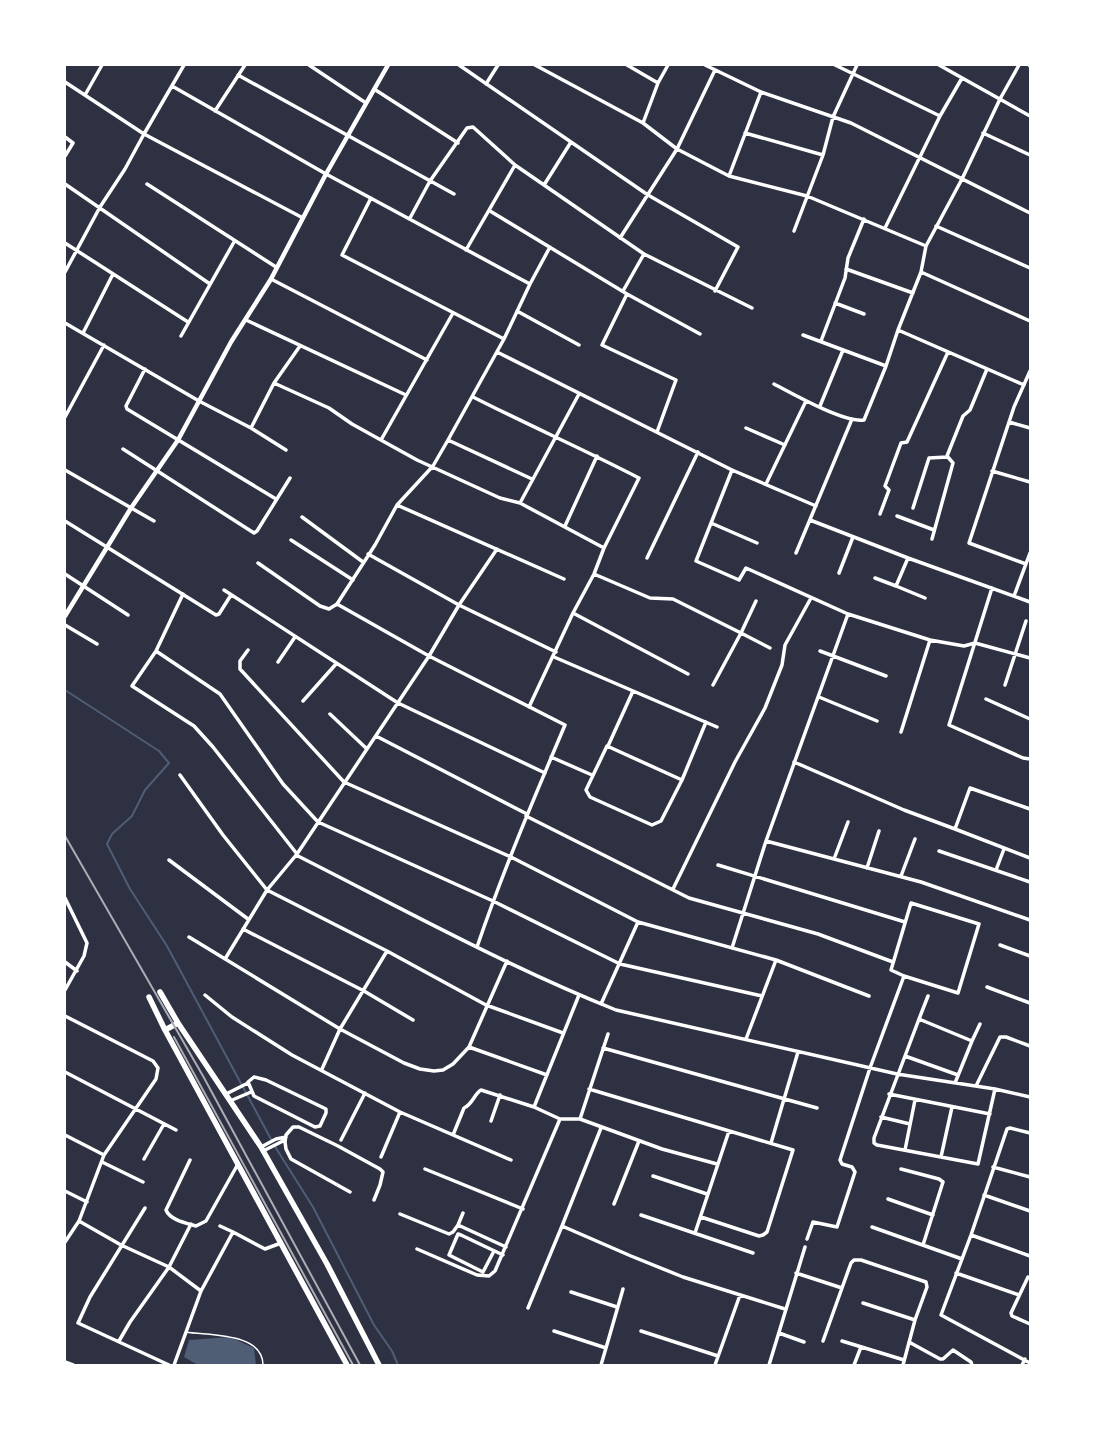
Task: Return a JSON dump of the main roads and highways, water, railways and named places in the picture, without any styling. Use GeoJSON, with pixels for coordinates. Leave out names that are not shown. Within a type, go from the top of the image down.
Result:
{"type":"FeatureCollection","features":[{"type":"Feature","properties":{"kind":"main road"},"geometry":{"type":"LineString","coordinates":[[160,992],[178,1023],[230,1101],[265,1147],[379,1365]]}},
{"type":"Feature","properties":{"kind":"main road"},"geometry":{"type":"LineString","coordinates":[[149,997],[165,1030],[347,1365]]}},
{"type":"Feature","properties":{"kind":"main road"},"geometry":{"type":"LineString","coordinates":[[165,1030],[178,1023]]}},
{"type":"Feature","properties":{"kind":"water"},"geometry":{"type":"Polygon","coordinates":[[[230,1337],[254,1348],[256,1365],[198,1365],[184,1357],[189,1340],[230,1337]]]}},
{"type":"Feature","properties":{"kind":"waterway"},"geometry":{"type":"LineString","coordinates":[[65,690],[159,751],[169,763],[145,790],[132,816],[112,834],[107,844],[130,889],[167,946],[272,1141]]}},
{"type":"Feature","properties":{"kind":"waterway"},"geometry":{"type":"LineString","coordinates":[[274,1145],[313,1207],[374,1325],[392,1351],[398,1365]]}},
{"type":"Feature","properties":{"kind":"railway"},"geometry":{"type":"LineString","coordinates":[[65,836],[203,1076],[360,1365]]}},
{"type":"Feature","properties":{"kind":"railway"},"geometry":{"type":"LineString","coordinates":[[174,1037],[353,1365]]}}]}
